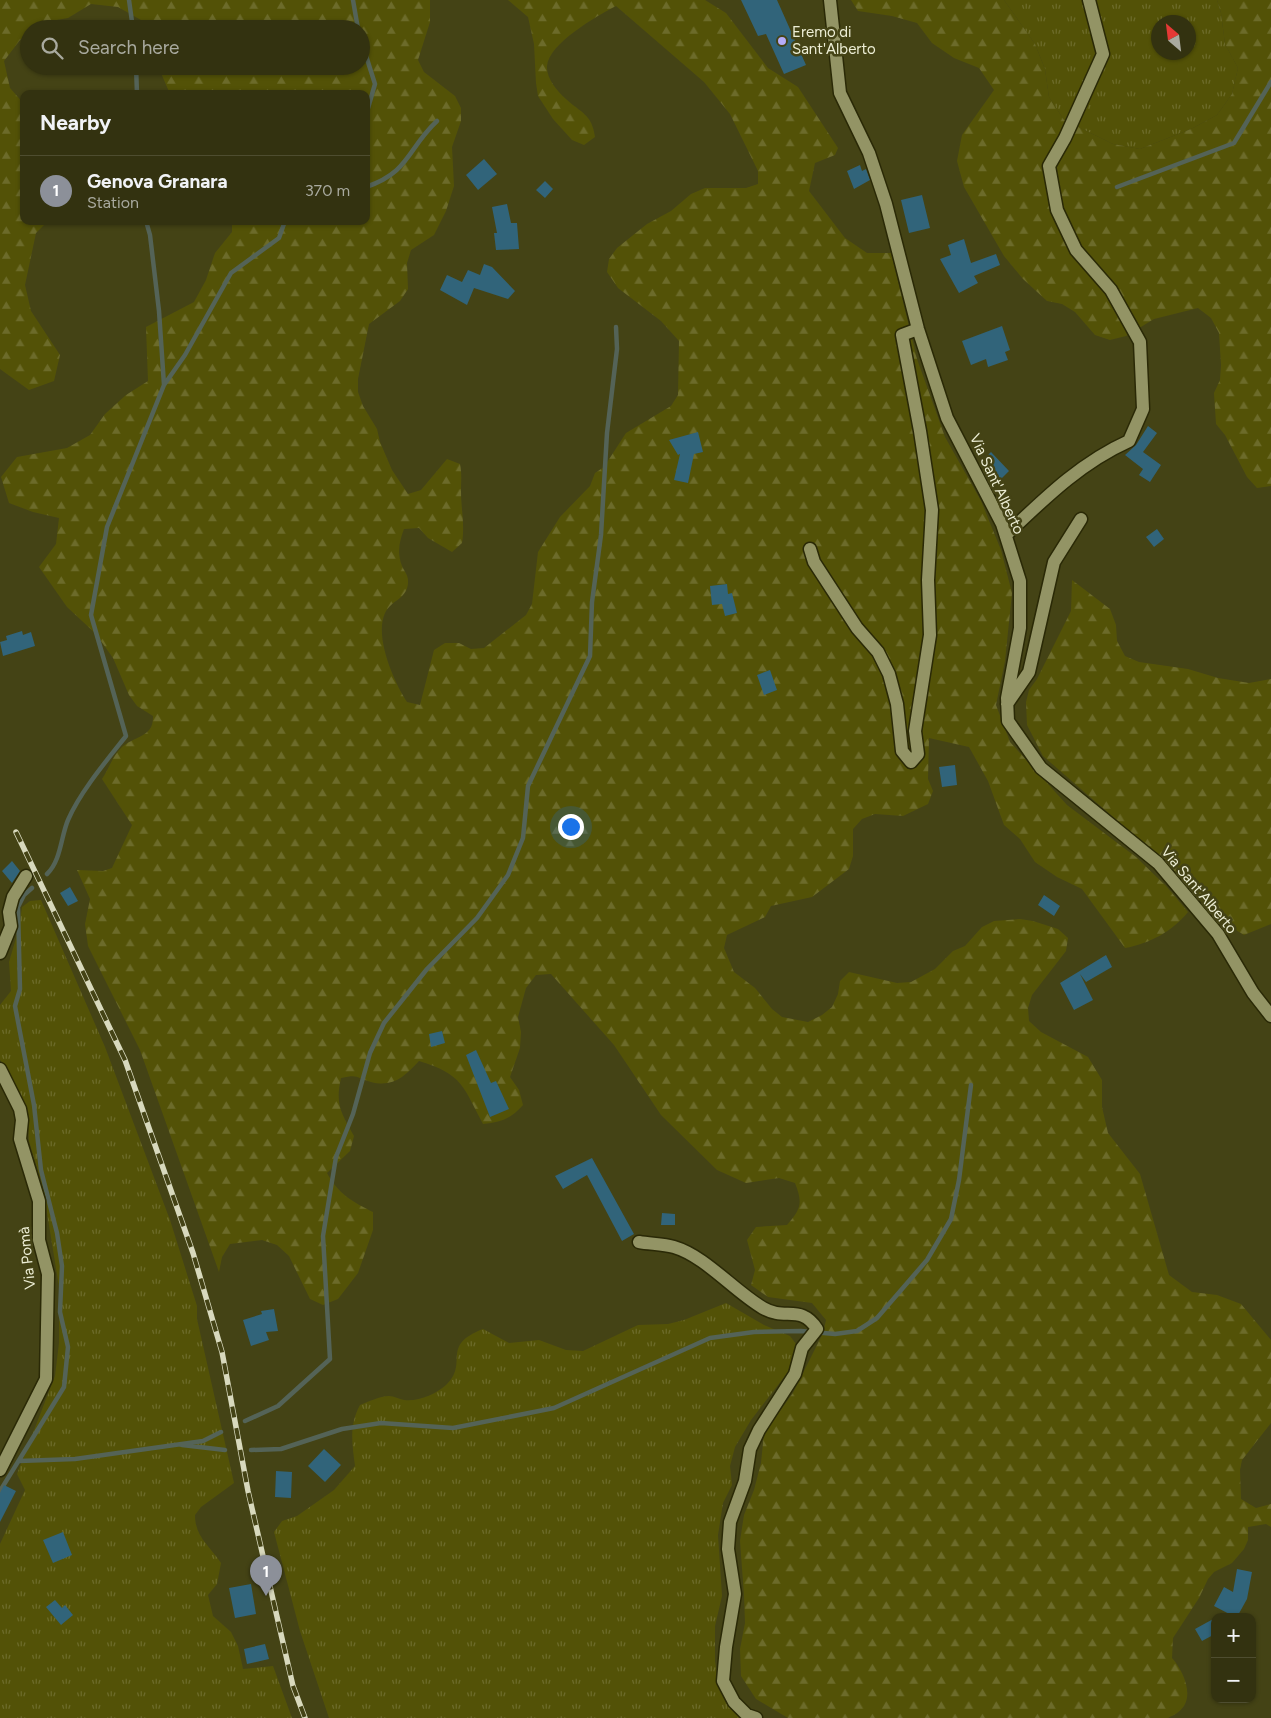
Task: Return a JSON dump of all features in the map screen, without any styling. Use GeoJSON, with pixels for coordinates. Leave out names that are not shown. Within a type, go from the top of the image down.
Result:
{"type":"FeatureCollection","features":[{"type":"Feature","properties":{"kind":"street","name":"Via Sant'Alberto"},"geometry":{"type":"LineString","coordinates":[[830,0],[840,93],[869,153],[886,204],[918,329],[947,418],[973,466],[1006,535],[1020,581],[1020,628],[1007,704],[1008,721],[1041,768],[1158,863],[1218,934],[1254,993],[1271,1016]]}},
{"type":"Feature","properties":{"kind":"street"},"geometry":{"type":"LineString","coordinates":[[1006,535],[1058,484],[1104,452],[1129,441],[1143,409],[1140,342],[1111,290],[1076,250],[1057,210],[1049,166],[1065,138],[1103,54],[1089,0]]}},
{"type":"Feature","properties":{"kind":"street"},"geometry":{"type":"LineString","coordinates":[[810,549],[814,562],[857,628],[878,652],[889,674],[897,704],[902,752],[911,762],[918,754],[915,731],[930,635],[928,580],[932,536],[932,510],[928,475],[902,335],[918,329]]}},
{"type":"Feature","properties":{"kind":"street"},"geometry":{"type":"LineString","coordinates":[[1007,704],[1029,672],[1054,562],[1081,519]]}},
{"type":"Feature","properties":{"kind":"street"},"geometry":{"type":"LineString","coordinates":[[0,953],[12,926],[9,912],[13,897],[26,876]]}},
{"type":"Feature","properties":{"kind":"street","name":"Via Pomà"},"geometry":{"type":"LineString","coordinates":[[0,1069],[20,1109],[22,1120],[20,1139],[39,1201],[39,1240],[48,1274],[46,1379],[0,1470]]}},
{"type":"Feature","properties":{"kind":"street"},"geometry":{"type":"LineString","coordinates":[[639,1242],[674,1247],[696,1259],[764,1309],[781,1314],[803,1314],[812,1320],[817,1329],[802,1348],[795,1374],[759,1430],[750,1449],[746,1481],[730,1522],[728,1549],[735,1594],[726,1647],[724,1681],[734,1702],[747,1715],[756,1718]]}},
{"type":"Feature","properties":{"kind":"green space"},"geometry":{"type":"Polygon","coordinates":[[[0,0],[430,0],[430,22],[418,60],[424,72],[455,96],[461,108],[461,121],[452,147],[454,186],[446,211],[434,235],[411,250],[407,263],[408,289],[400,301],[369,324],[358,379],[358,392],[363,406],[377,429],[380,442],[392,470],[408,494],[421,490],[447,459],[460,464],[463,523],[462,543],[452,552],[428,538],[419,528],[404,529],[399,552],[400,561],[408,578],[408,586],[403,595],[388,608],[382,623],[384,646],[391,671],[407,702],[420,705],[434,650],[445,643],[459,643],[471,649],[484,648],[526,615],[532,604],[538,552],[560,517],[590,486],[595,473],[604,467],[626,433],[671,406],[678,395],[679,341],[661,321],[618,288],[607,272],[609,259],[617,248],[647,224],[671,211],[691,194],[705,188],[746,188],[758,184],[758,171],[730,114],[704,82],[616,6],[575,31],[556,48],[547,66],[548,75],[553,84],[563,96],[585,115],[594,129],[595,137],[584,145],[572,140],[553,119],[538,96],[534,44],[528,17],[508,0],[705,0],[726,13],[768,68],[798,87],[838,148],[835,155],[815,163],[809,191],[845,238],[867,253],[891,253],[917,359],[945,437],[981,501],[1001,550],[1012,593],[1005,661],[996,705],[1010,742],[1067,805],[1136,857],[1166,886],[1188,912],[1160,936],[1125,948],[1082,889],[1057,877],[1035,862],[1020,839],[1004,825],[988,781],[969,747],[929,738],[928,779],[933,791],[928,804],[903,816],[875,814],[862,819],[853,829],[853,856],[849,869],[812,897],[771,906],[765,917],[727,935],[724,948],[734,972],[755,988],[772,1009],[782,1017],[808,1022],[832,1007],[838,994],[840,981],[849,972],[897,983],[911,982],[935,969],[953,951],[965,946],[982,927],[994,921],[1020,919],[1033,921],[1058,929],[1068,938],[1066,951],[1032,995],[1028,1008],[1029,1021],[1041,1032],[1088,1057],[1102,1080],[1102,1107],[1108,1133],[1140,1174],[1169,1275],[1192,1292],[1217,1295],[1241,1304],[1271,1340],[1271,1423],[1242,1460],[1240,1470],[1241,1499],[1256,1508],[1271,1504],[1271,1527],[1266,1524],[1248,1527],[1248,1540],[1244,1549],[1232,1563],[1214,1572],[1208,1579],[1199,1598],[1173,1638],[1172,1658],[1183,1674],[1187,1688],[1186,1700],[1181,1710],[1168,1718],[788,1718],[756,1699],[741,1676],[740,1649],[745,1623],[740,1541],[744,1515],[754,1490],[761,1463],[764,1433],[793,1393],[823,1333],[826,1320],[812,1303],[768,1297],[751,1285],[755,1270],[747,1240],[756,1227],[787,1225],[798,1210],[800,1201],[798,1190],[795,1183],[779,1178],[746,1183],[717,1170],[661,1115],[614,1045],[551,974],[536,975],[526,988],[518,1017],[521,1032],[520,1048],[510,1077],[519,1090],[523,1105],[514,1114],[505,1119],[483,1124],[466,1091],[453,1077],[445,1071],[419,1061],[403,1076],[392,1082],[371,1082],[355,1076],[341,1078],[339,1087],[340,1108],[354,1136],[350,1151],[327,1173],[341,1192],[373,1212],[373,1230],[358,1273],[338,1299],[323,1305],[310,1299],[289,1256],[277,1245],[262,1240],[230,1244],[222,1257],[219,1272],[140,1050],[88,946],[85,924],[90,899],[77,870],[103,871],[112,868],[132,825],[102,779],[121,748],[150,729],[153,716],[137,706],[129,695],[113,658],[96,634],[67,607],[39,567],[56,544],[59,518],[33,512],[9,503],[1,477],[17,457],[67,448],[90,435],[105,414],[126,395],[148,381],[146,327],[194,302],[206,280],[215,253],[232,232],[232,225],[370,225],[370,90],[168,90],[162,75],[370,75],[370,20],[141,20],[118,7],[91,4],[68,18],[57,20],[20,20],[20,40],[4,61],[10,88],[20,99],[20,225],[44,225],[36,233],[25,285],[31,311],[60,355],[54,381],[29,390],[0,369],[0,0]]]}},
{"type":"Feature","properties":{"kind":"green space"},"geometry":{"type":"Polygon","coordinates":[[[851,0],[1004,0],[1035,44],[1045,69],[1049,97],[1064,120],[1113,144],[1140,149],[1191,129],[1217,115],[1232,94],[1238,68],[1225,44],[1221,13],[1217,0],[1271,0],[1271,486],[1257,488],[1247,477],[1225,435],[1216,424],[1214,393],[1220,380],[1221,365],[1219,333],[1211,318],[1198,308],[1154,319],[1126,336],[1110,340],[1095,335],[1075,312],[1062,304],[1047,301],[1023,279],[1004,256],[964,187],[957,161],[962,135],[994,90],[979,68],[954,58],[932,43],[917,23],[892,16],[858,11],[851,0]]]}},
{"type":"Feature","properties":{"kind":"green space"},"geometry":{"type":"Polygon","coordinates":[[[1004,0],[1217,0],[1221,13],[1225,44],[1238,68],[1232,94],[1217,115],[1191,129],[1140,149],[1113,144],[1064,120],[1049,97],[1045,69],[1035,44],[1004,0]]]}},
{"type":"Feature","properties":{"kind":"green space"},"geometry":{"type":"Polygon","coordinates":[[[1072,580],[1110,609],[1116,625],[1117,641],[1125,656],[1139,662],[1188,669],[1218,678],[1249,683],[1271,679],[1271,924],[1244,935],[1221,921],[1165,862],[1043,756],[1027,725],[1026,702],[1029,690],[1037,679],[1071,611],[1072,580]]]}},
{"type":"Feature","properties":{"kind":"green space"},"geometry":{"type":"Polygon","coordinates":[[[41,900],[105,1047],[170,1220],[197,1306],[197,1319],[234,1483],[201,1507],[195,1515],[200,1535],[221,1563],[217,1584],[208,1595],[213,1616],[231,1632],[238,1646],[243,1669],[273,1666],[292,1718],[0,1718],[0,1544],[25,1490],[17,1474],[55,1376],[59,1343],[59,1287],[43,1188],[29,1141],[28,1118],[9,1072],[0,1060],[0,1005],[11,991],[9,962],[19,928],[22,907],[30,901],[41,900]]]}},
{"type":"Feature","properties":{"kind":"green space"},"geometry":{"type":"Polygon","coordinates":[[[726,1303],[764,1325],[790,1336],[796,1344],[788,1372],[751,1420],[735,1447],[730,1466],[732,1485],[723,1503],[718,1535],[722,1596],[715,1626],[715,1661],[719,1688],[727,1704],[740,1718],[329,1718],[300,1631],[274,1532],[282,1521],[297,1516],[334,1490],[355,1466],[352,1442],[353,1427],[360,1405],[385,1396],[415,1400],[427,1397],[437,1391],[453,1377],[456,1369],[458,1348],[462,1342],[470,1335],[483,1329],[509,1343],[539,1340],[566,1350],[583,1351],[638,1325],[668,1324],[684,1320],[726,1303]]]}},
{"type":"Feature","properties":{"kind":"building","name":"Eremo di Sant'Alberto"},"geometry":{"type":"Polygon","coordinates":[[[741,0],[777,0],[806,65],[784,74],[766,34],[758,36],[741,0]]]}},
{"type":"Feature","properties":{"kind":"building"},"geometry":{"type":"Polygon","coordinates":[[[484,159],[497,174],[478,190],[466,175],[484,159]]]}},
{"type":"Feature","properties":{"kind":"building"},"geometry":{"type":"Polygon","coordinates":[[[860,165],[862,171],[866,169],[870,180],[854,189],[847,171],[860,165]]]}},
{"type":"Feature","properties":{"kind":"building"},"geometry":{"type":"Polygon","coordinates":[[[545,181],[553,189],[545,198],[536,190],[545,181]]]}},
{"type":"Feature","properties":{"kind":"building"},"geometry":{"type":"Polygon","coordinates":[[[922,195],[930,228],[909,233],[901,200],[922,195]]]}},
{"type":"Feature","properties":{"kind":"building"},"geometry":{"type":"Polygon","coordinates":[[[507,204],[511,223],[517,223],[519,249],[496,250],[494,233],[497,233],[492,207],[507,204]]]}},
{"type":"Feature","properties":{"kind":"building"},"geometry":{"type":"Polygon","coordinates":[[[964,239],[971,263],[996,254],[1000,265],[974,276],[978,283],[959,293],[940,259],[951,255],[948,245],[964,239]]]}},
{"type":"Feature","properties":{"kind":"building"},"geometry":{"type":"Polygon","coordinates":[[[484,264],[492,267],[515,291],[508,299],[474,288],[467,305],[440,290],[447,275],[462,282],[468,270],[480,275],[484,264]]]}},
{"type":"Feature","properties":{"kind":"building"},"geometry":{"type":"Polygon","coordinates":[[[1002,326],[1010,350],[1005,352],[1008,360],[988,367],[986,359],[971,365],[962,341],[1002,326]]]}},
{"type":"Feature","properties":{"kind":"building"},"geometry":{"type":"Polygon","coordinates":[[[1148,426],[1157,433],[1143,452],[1161,465],[1150,482],[1139,475],[1143,469],[1125,455],[1136,445],[1148,426]]]}},
{"type":"Feature","properties":{"kind":"building"},"geometry":{"type":"Polygon","coordinates":[[[698,432],[703,452],[694,454],[688,483],[674,480],[680,454],[678,455],[669,440],[698,432]]]}},
{"type":"Feature","properties":{"kind":"building"},"geometry":{"type":"Polygon","coordinates":[[[991,452],[1009,471],[1001,479],[983,460],[991,452]]]}},
{"type":"Feature","properties":{"kind":"building"},"geometry":{"type":"Polygon","coordinates":[[[1157,529],[1164,539],[1154,547],[1146,537],[1157,529]]]}},
{"type":"Feature","properties":{"kind":"building"},"geometry":{"type":"Polygon","coordinates":[[[727,584],[728,594],[732,593],[737,613],[725,616],[722,604],[712,605],[710,586],[727,584]]]}},
{"type":"Feature","properties":{"kind":"building"},"geometry":{"type":"Polygon","coordinates":[[[22,631],[23,635],[31,632],[35,646],[3,656],[0,642],[7,640],[6,636],[22,631]]]}},
{"type":"Feature","properties":{"kind":"building"},"geometry":{"type":"Polygon","coordinates":[[[770,670],[777,690],[764,695],[757,675],[770,670]]]}},
{"type":"Feature","properties":{"kind":"building"},"geometry":{"type":"Polygon","coordinates":[[[955,765],[957,785],[942,787],[939,767],[955,765]]]}},
{"type":"Feature","properties":{"kind":"building"},"geometry":{"type":"Polygon","coordinates":[[[12,861],[20,871],[12,883],[2,871],[12,861]]]}},
{"type":"Feature","properties":{"kind":"building"},"geometry":{"type":"Polygon","coordinates":[[[70,887],[78,901],[68,906],[60,893],[70,887]]]}},
{"type":"Feature","properties":{"kind":"building"},"geometry":{"type":"Polygon","coordinates":[[[1044,895],[1060,906],[1054,916],[1038,905],[1044,895]]]}},
{"type":"Feature","properties":{"kind":"building"},"geometry":{"type":"Polygon","coordinates":[[[1106,955],[1112,967],[1086,982],[1080,974],[1093,1000],[1074,1010],[1060,983],[1106,955]]]}},
{"type":"Feature","properties":{"kind":"building"},"geometry":{"type":"Polygon","coordinates":[[[442,1031],[445,1043],[431,1047],[429,1034],[442,1031]]]}},
{"type":"Feature","properties":{"kind":"building"},"geometry":{"type":"Polygon","coordinates":[[[476,1050],[491,1083],[496,1081],[509,1109],[490,1117],[466,1055],[476,1050]]]}},
{"type":"Feature","properties":{"kind":"building"},"geometry":{"type":"Polygon","coordinates":[[[592,1158],[634,1234],[622,1241],[587,1175],[563,1189],[555,1176],[592,1158]]]}},
{"type":"Feature","properties":{"kind":"building"},"geometry":{"type":"Polygon","coordinates":[[[662,1213],[675,1214],[675,1225],[661,1225],[662,1213]]]}},
{"type":"Feature","properties":{"kind":"building"},"geometry":{"type":"Polygon","coordinates":[[[274,1309],[278,1331],[266,1332],[269,1340],[251,1346],[243,1320],[262,1314],[261,1311],[274,1309]]]}},
{"type":"Feature","properties":{"kind":"building"},"geometry":{"type":"Polygon","coordinates":[[[324,1449],[341,1465],[325,1482],[308,1466],[324,1449]]]}},
{"type":"Feature","properties":{"kind":"building"},"geometry":{"type":"Polygon","coordinates":[[[276,1471],[292,1472],[291,1498],[275,1497],[276,1471]]]}},
{"type":"Feature","properties":{"kind":"building"},"geometry":{"type":"Polygon","coordinates":[[[4,1485],[16,1491],[0,1522],[0,1493],[4,1485]]]}},
{"type":"Feature","properties":{"kind":"building"},"geometry":{"type":"Polygon","coordinates":[[[63,1532],[72,1555],[53,1563],[43,1540],[63,1532]]]}},
{"type":"Feature","properties":{"kind":"building"},"geometry":{"type":"Polygon","coordinates":[[[1237,1569],[1252,1572],[1247,1599],[1239,1613],[1227,1613],[1214,1606],[1224,1587],[1233,1592],[1237,1569]]]}},
{"type":"Feature","properties":{"kind":"building"},"geometry":{"type":"Polygon","coordinates":[[[251,1584],[256,1614],[235,1618],[229,1588],[251,1584]]]}},
{"type":"Feature","properties":{"kind":"building"},"geometry":{"type":"Polygon","coordinates":[[[55,1600],[62,1608],[65,1605],[73,1615],[61,1625],[46,1607],[55,1600]]]}},
{"type":"Feature","properties":{"kind":"building"},"geometry":{"type":"Polygon","coordinates":[[[1211,1620],[1211,1636],[1202,1641],[1195,1629],[1211,1620]]]}},
{"type":"Feature","properties":{"kind":"building"},"geometry":{"type":"Polygon","coordinates":[[[265,1644],[269,1659],[247,1664],[244,1649],[265,1644]]]}},
{"type":"Feature","properties":{"kind":"waterway"},"geometry":{"type":"LineString","coordinates":[[129,0],[132,20]]}},
{"type":"Feature","properties":{"kind":"waterway"},"geometry":{"type":"LineString","coordinates":[[353,0],[356,20]]}},
{"type":"Feature","properties":{"kind":"waterway"},"geometry":{"type":"LineString","coordinates":[[370,68],[375,84],[370,101]]}},
{"type":"Feature","properties":{"kind":"waterway"},"geometry":{"type":"LineString","coordinates":[[136,75],[137,90]]}},
{"type":"Feature","properties":{"kind":"waterway"},"geometry":{"type":"LineString","coordinates":[[1117,187],[1234,143],[1271,82]]}},
{"type":"Feature","properties":{"kind":"waterway"},"geometry":{"type":"LineString","coordinates":[[370,185],[380,181],[400,167],[427,131],[437,121]]}},
{"type":"Feature","properties":{"kind":"waterway"},"geometry":{"type":"LineString","coordinates":[[147,225],[159,311],[164,385]]}},
{"type":"Feature","properties":{"kind":"waterway"},"geometry":{"type":"LineString","coordinates":[[47,874],[55,862],[68,820],[79,798],[126,736],[91,615],[107,527],[164,385],[185,355],[231,273],[279,238],[284,225]]}},
{"type":"Feature","properties":{"kind":"waterway"},"geometry":{"type":"LineString","coordinates":[[245,1421],[278,1406],[330,1359],[323,1236],[336,1157],[353,1114],[370,1053],[384,1023],[427,969],[477,918],[508,875],[523,838],[528,786],[590,656],[592,602],[601,535],[607,433],[617,349],[616,327]]}},
{"type":"Feature","properties":{"kind":"waterway"},"geometry":{"type":"LineString","coordinates":[[0,1491],[64,1387],[68,1347],[60,1312],[62,1266],[57,1233],[41,1170],[34,1105],[15,1006],[20,989],[18,907],[24,895],[32,888]]}},
{"type":"Feature","properties":{"kind":"waterway"},"geometry":{"type":"LineString","coordinates":[[251,1450],[281,1449],[342,1429],[381,1423],[453,1428],[554,1408],[710,1338],[754,1332],[801,1331],[835,1334],[857,1331],[877,1318],[927,1260],[951,1219],[959,1180],[971,1085]]}},
{"type":"Feature","properties":{"kind":"waterway"},"geometry":{"type":"LineString","coordinates":[[19,1461],[75,1459],[203,1441],[221,1432]]}},
{"type":"Feature","properties":{"kind":"waterway"},"geometry":{"type":"LineString","coordinates":[[182,1445],[225,1450]]}},
{"type":"Feature","properties":{"kind":"railway"},"geometry":{"type":"LineString","coordinates":[[16,832],[125,1060],[193,1253],[222,1352],[248,1491],[293,1686],[305,1718]]}},
{"type":"Feature","properties":{"kind":"place","name":"Eremo di Sant'Alberto"},"geometry":{"type":"Point","coordinates":[782,41]}},
{"type":"Feature","properties":{"kind":"place","name":"Genova Granara"},"geometry":{"type":"Point","coordinates":[266,1596]}}]}
